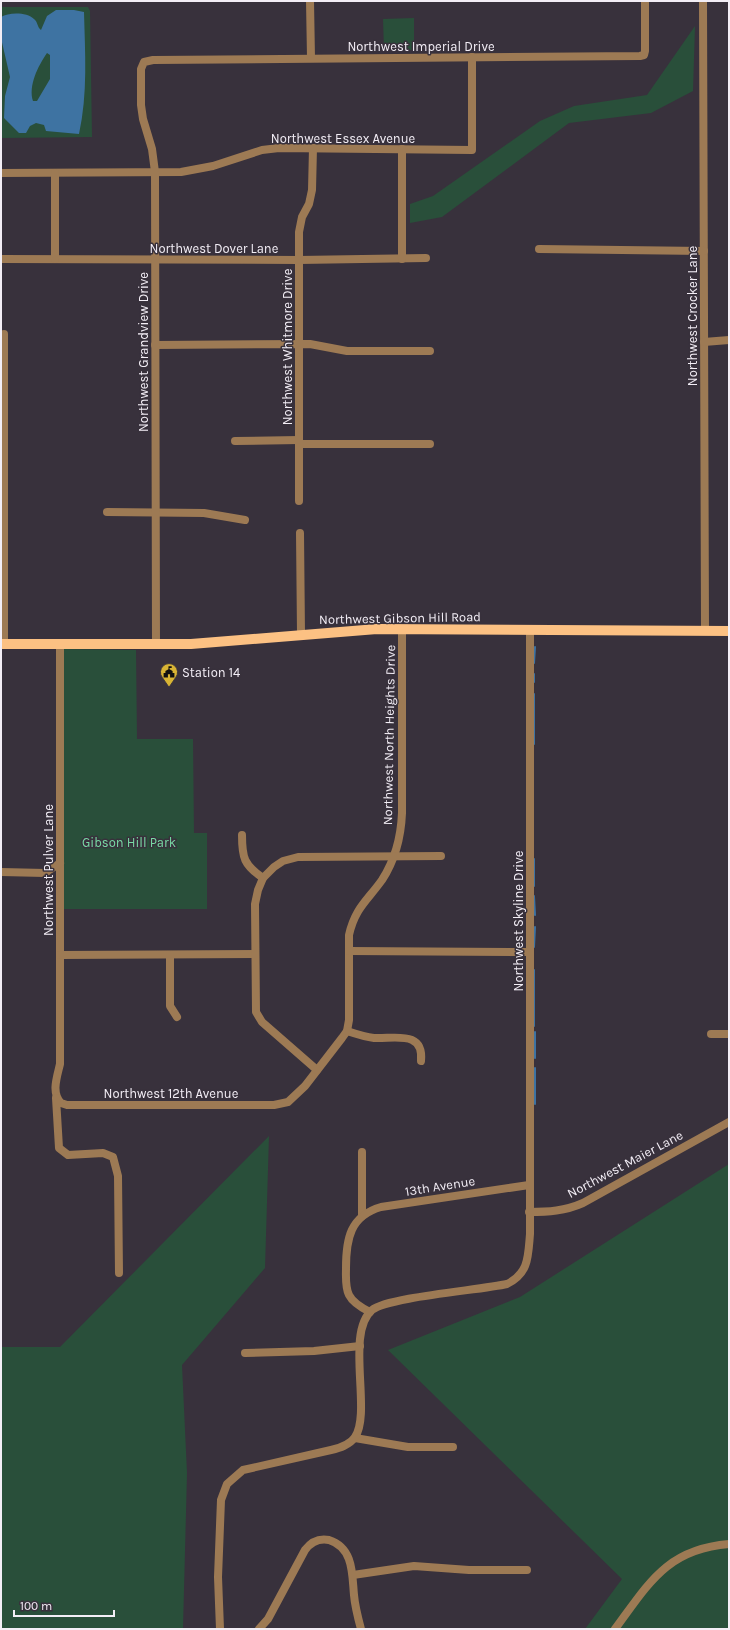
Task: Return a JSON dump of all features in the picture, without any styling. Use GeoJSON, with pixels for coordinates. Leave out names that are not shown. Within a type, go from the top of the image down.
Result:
{"type":"FeatureCollection","features":[{"type":"Feature","properties":{"kind":"main road","name":"Northwest Gibson Hill Road"},"geometry":{"type":"LineString","coordinates":[[2,644],[156,644],[219,642],[344,630],[729,631]]}},
{"type":"Feature","properties":{"kind":"street"},"geometry":{"type":"LineString","coordinates":[[310,1],[311,58]]}},
{"type":"Feature","properties":{"kind":"street","name":"Northwest Imperial Drive"},"geometry":{"type":"LineString","coordinates":[[144,62],[153,60],[311,58],[640,56],[644,55],[645,51],[645,1]]}},
{"type":"Feature","properties":{"kind":"street","name":"Northwest Crocker Lane"},"geometry":{"type":"LineString","coordinates":[[703,1],[705,631]]}},
{"type":"Feature","properties":{"kind":"street","name":"Northwest Essex Avenue"},"geometry":{"type":"LineString","coordinates":[[1,173],[155,172],[194,170],[262,150],[279,148],[472,150],[472,57]]}},
{"type":"Feature","properties":{"kind":"street","name":"Northwest Grandview Drive"},"geometry":{"type":"LineString","coordinates":[[144,62],[141,69],[141,105],[143,119],[152,149],[155,172],[156,644]]}},
{"type":"Feature","properties":{"kind":"street","name":"Northwest Whitmore Drive"},"geometry":{"type":"LineString","coordinates":[[299,501],[299,232],[302,217],[309,204],[312,190],[313,148]]}},
{"type":"Feature","properties":{"kind":"street"},"geometry":{"type":"LineString","coordinates":[[402,149],[402,259]]}},
{"type":"Feature","properties":{"kind":"street"},"geometry":{"type":"LineString","coordinates":[[55,173],[55,259]]}},
{"type":"Feature","properties":{"kind":"street"},"geometry":{"type":"LineString","coordinates":[[539,249],[704,251]]}},
{"type":"Feature","properties":{"kind":"street","name":"Northwest Dover Lane"},"geometry":{"type":"LineString","coordinates":[[1,258],[299,260],[426,258]]}},
{"type":"Feature","properties":{"kind":"street"},"geometry":{"type":"LineString","coordinates":[[2,644],[4,334]]}},
{"type":"Feature","properties":{"kind":"street"},"geometry":{"type":"LineString","coordinates":[[704,342],[729,340]]}},
{"type":"Feature","properties":{"kind":"street"},"geometry":{"type":"LineString","coordinates":[[155,345],[298,345],[321,346],[347,351],[430,351]]}},
{"type":"Feature","properties":{"kind":"street"},"geometry":{"type":"LineString","coordinates":[[235,441],[430,444]]}},
{"type":"Feature","properties":{"kind":"street"},"geometry":{"type":"LineString","coordinates":[[107,512],[204,513],[245,520]]}},
{"type":"Feature","properties":{"kind":"street"},"geometry":{"type":"LineString","coordinates":[[300,533],[301,634]]}},
{"type":"Feature","properties":{"kind":"street","name":"Northwest North Heights Drive"},"geometry":{"type":"LineString","coordinates":[[347,1031],[349,1020],[349,935],[355,915],[382,879],[399,841],[402,818],[402,629]]}},
{"type":"Feature","properties":{"kind":"street","name":"Northwest Skyline Drive"},"geometry":{"type":"LineString","coordinates":[[370,1312],[375,1308],[392,1302],[491,1288],[515,1280],[522,1274],[528,1259],[530,630]]}},
{"type":"Feature","properties":{"kind":"street","name":"Northwest Pulver Lane"},"geometry":{"type":"LineString","coordinates":[[60,644],[60,1064],[56,1084],[59,1148],[68,1155],[103,1153],[113,1157],[118,1176],[119,1273]]}},
{"type":"Feature","properties":{"kind":"street"},"geometry":{"type":"LineString","coordinates":[[242,835],[242,848],[245,861],[252,871],[263,878]]}},
{"type":"Feature","properties":{"kind":"street"},"geometry":{"type":"LineString","coordinates":[[421,1061],[421,1048],[415,1041],[403,1038],[373,1038],[347,1031],[317,1070],[259,1018],[255,1005],[255,904],[258,890],[263,878],[274,867],[292,858],[441,856]]}},
{"type":"Feature","properties":{"kind":"street"},"geometry":{"type":"LineString","coordinates":[[1,872],[46,873],[60,864]]}},
{"type":"Feature","properties":{"kind":"street"},"geometry":{"type":"LineString","coordinates":[[349,951],[530,952]]}},
{"type":"Feature","properties":{"kind":"street"},"geometry":{"type":"LineString","coordinates":[[60,955],[255,954]]}},
{"type":"Feature","properties":{"kind":"street"},"geometry":{"type":"LineString","coordinates":[[170,955],[170,1006],[177,1017]]}},
{"type":"Feature","properties":{"kind":"street"},"geometry":{"type":"LineString","coordinates":[[711,1034],[729,1034]]}},
{"type":"Feature","properties":{"kind":"street","name":"Northwest 12th Avenue"},"geometry":{"type":"LineString","coordinates":[[56,1096],[61,1103],[67,1105],[274,1105],[288,1102],[295,1097],[317,1070]]}},
{"type":"Feature","properties":{"kind":"street","name":"Northwest Maier Lane"},"geometry":{"type":"LineString","coordinates":[[529,1212],[539,1213],[562,1210],[583,1203],[729,1122]]}},
{"type":"Feature","properties":{"kind":"street"},"geometry":{"type":"LineString","coordinates":[[220,1629],[218,1577],[219,1522],[221,1500],[227,1484],[234,1476],[247,1468],[344,1446],[355,1438],[358,1432],[360,1415],[360,1346],[366,1320],[370,1312],[353,1301],[349,1295],[346,1282],[347,1246],[351,1232],[361,1217],[362,1152]]}},
{"type":"Feature","properties":{"kind":"street","name":"13th Avenue"},"geometry":{"type":"LineString","coordinates":[[361,1217],[381,1207],[529,1185]]}},
{"type":"Feature","properties":{"kind":"street"},"geometry":{"type":"LineString","coordinates":[[245,1353],[314,1351],[360,1346]]}},
{"type":"Feature","properties":{"kind":"street"},"geometry":{"type":"LineString","coordinates":[[355,1438],[408,1447],[453,1447]]}},
{"type":"Feature","properties":{"kind":"street"},"geometry":{"type":"LineString","coordinates":[[259,1629],[268,1619],[299,1560],[311,1543],[319,1540],[327,1540],[343,1548],[348,1556],[353,1575],[356,1609],[361,1629]]}},
{"type":"Feature","properties":{"kind":"street"},"geometry":{"type":"LineString","coordinates":[[614,1629],[654,1578],[668,1564],[682,1555],[695,1550],[729,1544]]}},
{"type":"Feature","properties":{"kind":"street"},"geometry":{"type":"LineString","coordinates":[[353,1575],[423,1566],[448,1569],[527,1570]]}},
{"type":"Feature","properties":{"kind":"green space"},"geometry":{"type":"Polygon","coordinates":[[[1,7],[88,7],[90,11],[92,137],[1,138],[1,7]]]}},
{"type":"Feature","properties":{"kind":"green space"},"geometry":{"type":"Polygon","coordinates":[[[414,18],[414,50],[384,50],[383,19],[414,18]]]}},
{"type":"Feature","properties":{"kind":"green space"},"geometry":{"type":"Polygon","coordinates":[[[695,26],[693,91],[651,113],[569,123],[442,217],[410,223],[410,204],[433,196],[540,121],[574,106],[647,95],[695,26]]]}},
{"type":"Feature","properties":{"kind":"green space","name":"Gibson Hill Park"},"geometry":{"type":"Polygon","coordinates":[[[64,649],[136,650],[137,739],[193,739],[194,833],[207,833],[207,909],[63,909],[64,649]]]}},
{"type":"Feature","properties":{"kind":"green space"},"geometry":{"type":"Polygon","coordinates":[[[269,1136],[265,1268],[182,1365],[187,1473],[183,1629],[1,1629],[1,1347],[60,1347],[269,1136]]]}},
{"type":"Feature","properties":{"kind":"green space"},"geometry":{"type":"Polygon","coordinates":[[[729,1164],[729,1629],[585,1629],[622,1579],[388,1350],[520,1297],[729,1164]]]}},
{"type":"Feature","properties":{"kind":"water"},"geometry":{"type":"Polygon","coordinates":[[[56,10],[74,10],[84,12],[85,88],[79,134],[46,131],[44,125],[36,123],[30,126],[26,133],[19,133],[4,118],[5,96],[10,77],[1,38],[1,17],[4,15],[13,14],[27,15],[35,20],[41,30],[47,16],[56,10]],[[47,53],[35,76],[32,89],[33,101],[37,101],[50,79],[50,55],[47,53]]]}},
{"type":"Feature","properties":{"kind":"waterway"},"geometry":{"type":"LineString","coordinates":[[534,663],[535,647]]}},
{"type":"Feature","properties":{"kind":"waterway"},"geometry":{"type":"LineString","coordinates":[[534,674],[534,682]]}},
{"type":"Feature","properties":{"kind":"waterway"},"geometry":{"type":"LineString","coordinates":[[534,694],[534,744]]}},
{"type":"Feature","properties":{"kind":"waterway"},"geometry":{"type":"LineString","coordinates":[[534,859],[534,886]]}},
{"type":"Feature","properties":{"kind":"waterway"},"geometry":{"type":"LineString","coordinates":[[534,896],[535,915]]}},
{"type":"Feature","properties":{"kind":"waterway"},"geometry":{"type":"LineString","coordinates":[[534,947],[535,927]]}},
{"type":"Feature","properties":{"kind":"waterway"},"geometry":{"type":"LineString","coordinates":[[534,970],[534,1026]]}},
{"type":"Feature","properties":{"kind":"waterway"},"geometry":{"type":"LineString","coordinates":[[535,1032],[535,1058]]}},
{"type":"Feature","properties":{"kind":"waterway"},"geometry":{"type":"LineString","coordinates":[[535,1068],[535,1104]]}},
{"type":"Feature","properties":{"kind":"place","name":"Station 14"},"geometry":{"type":"Point","coordinates":[169,687]}}]}
